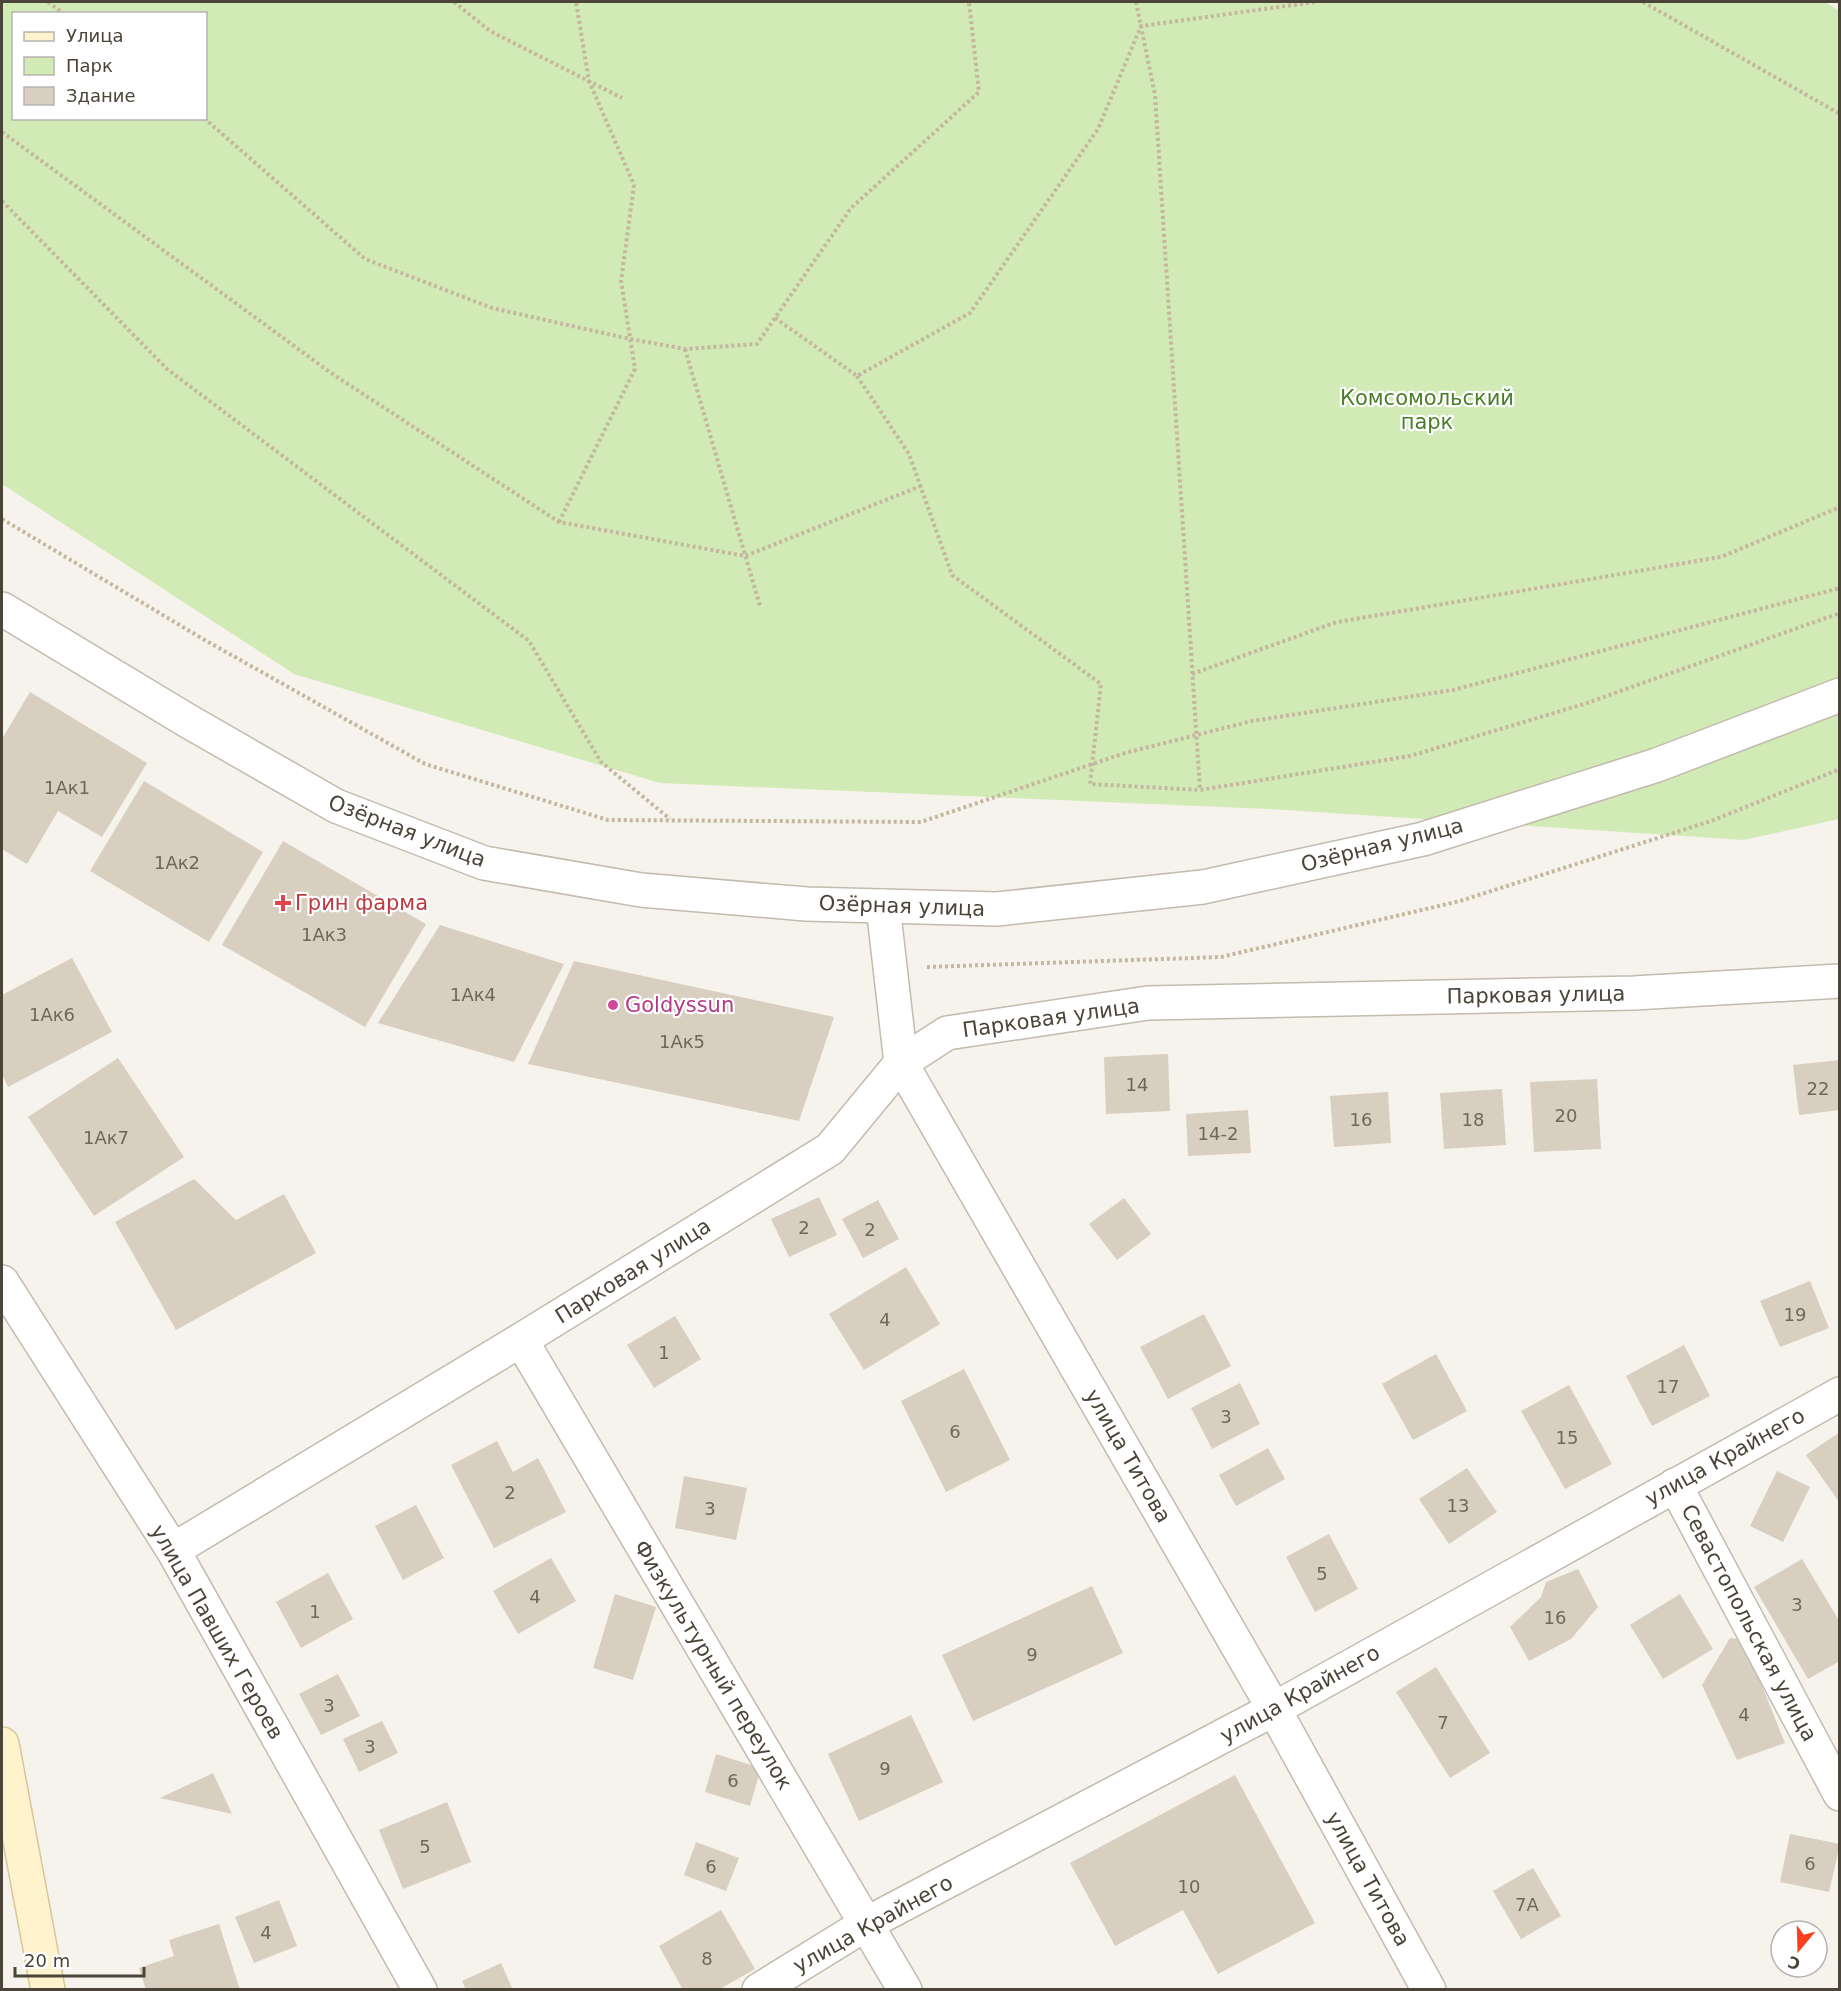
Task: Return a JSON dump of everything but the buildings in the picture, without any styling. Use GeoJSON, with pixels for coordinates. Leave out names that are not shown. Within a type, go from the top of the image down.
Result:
{"type":"FeatureCollection","features":[{"type":"Feature","properties":{"kind":"main road"},"geometry":{"type":"LineString","coordinates":[[2,1744],[48,1989]]}},
{"type":"Feature","properties":{"kind":"street","name":"Озёрная улица"},"geometry":{"type":"LineString","coordinates":[[2,609],[336,807],[484,863],[641,890],[806,904],[997,909],[1203,887],[1412,841],[1657,765],[1839,695]]}},
{"type":"Feature","properties":{"kind":"street","name":"улица Титова"},"geometry":{"type":"LineString","coordinates":[[884,906],[901,1063],[1274,1709],[1429,1989]]}},
{"type":"Feature","properties":{"kind":"street","name":"Парковая улица"},"geometry":{"type":"LineString","coordinates":[[173,1550],[521,1340],[830,1149],[901,1063],[946,1033],[1148,1003],[1634,993],[1839,981]]}},
{"type":"Feature","properties":{"kind":"street","name":"улица Павших Героев"},"geometry":{"type":"LineString","coordinates":[[2,1282],[173,1550],[420,1989]]}},
{"type":"Feature","properties":{"kind":"street","name":"Физкультурный переулок"},"geometry":{"type":"LineString","coordinates":[[521,1340],[905,1989]]}},
{"type":"Feature","properties":{"kind":"street","name":"улица Крайнего"},"geometry":{"type":"LineString","coordinates":[[759,1989],[866,1924],[1274,1709],[1839,1394]]}},
{"type":"Feature","properties":{"kind":"street","name":"Севастопольская улица"},"geometry":{"type":"LineString","coordinates":[[1675,1485],[1839,1794]]}},
{"type":"Feature","properties":{"kind":"path"},"geometry":{"type":"LineString","coordinates":[[48,2],[61,12]]}},
{"type":"Feature","properties":{"kind":"path"},"geometry":{"type":"LineString","coordinates":[[454,2],[490,32],[622,98]]}},
{"type":"Feature","properties":{"kind":"path"},"geometry":{"type":"LineString","coordinates":[[559,522],[635,369],[621,281],[634,185],[589,81],[576,2]]}},
{"type":"Feature","properties":{"kind":"path"},"geometry":{"type":"LineString","coordinates":[[206,120],[365,259],[492,308],[630,339],[685,349],[757,344],[851,208],[980,92],[969,2]]}},
{"type":"Feature","properties":{"kind":"path"},"geometry":{"type":"LineString","coordinates":[[1136,2],[1155,95],[1200,790]]}},
{"type":"Feature","properties":{"kind":"path"},"geometry":{"type":"LineString","coordinates":[[1141,26],[1315,2]]}},
{"type":"Feature","properties":{"kind":"path"},"geometry":{"type":"LineString","coordinates":[[1643,2],[1839,114]]}},
{"type":"Feature","properties":{"kind":"path"},"geometry":{"type":"LineString","coordinates":[[857,376],[970,313],[1098,129],[1141,26]]}},
{"type":"Feature","properties":{"kind":"path"},"geometry":{"type":"LineString","coordinates":[[2,132],[332,373],[559,522],[745,556],[921,486]]}},
{"type":"Feature","properties":{"kind":"path"},"geometry":{"type":"LineString","coordinates":[[2,201],[166,369],[529,641],[601,762],[671,820]]}},
{"type":"Feature","properties":{"kind":"path"},"geometry":{"type":"LineString","coordinates":[[775,318],[857,376],[909,454],[952,575],[1101,684],[1090,784],[1200,790],[1410,756],[1584,704],[1839,613]]}},
{"type":"Feature","properties":{"kind":"path"},"geometry":{"type":"LineString","coordinates":[[685,349],[760,606]]}},
{"type":"Feature","properties":{"kind":"path"},"geometry":{"type":"LineString","coordinates":[[1192,674],[1337,622],[1721,556],[1839,507]]}},
{"type":"Feature","properties":{"kind":"path"},"geometry":{"type":"LineString","coordinates":[[2,519],[203,639],[424,764],[608,820],[921,822],[1125,753],[1252,721],[1453,690],[1839,588]]}},
{"type":"Feature","properties":{"kind":"path"},"geometry":{"type":"LineString","coordinates":[[890,968],[1221,957],[1460,901],[1711,821],[1839,769]]}},
{"type":"Feature","properties":{"kind":"green space","name":"Комсомольский парк"},"geometry":{"type":"Polygon","coordinates":[[[2,2],[1825,2],[1840,11],[1839,819],[1744,840],[1270,809],[660,783],[294,674],[2,484],[2,2]]]}},
{"type":"Feature","properties":{"kind":"place","name":"Грин фарма"},"geometry":{"type":"Point","coordinates":[283,903]}},
{"type":"Feature","properties":{"kind":"place","name":"Goldyssun"},"geometry":{"type":"Point","coordinates":[613,1005]}}]}
